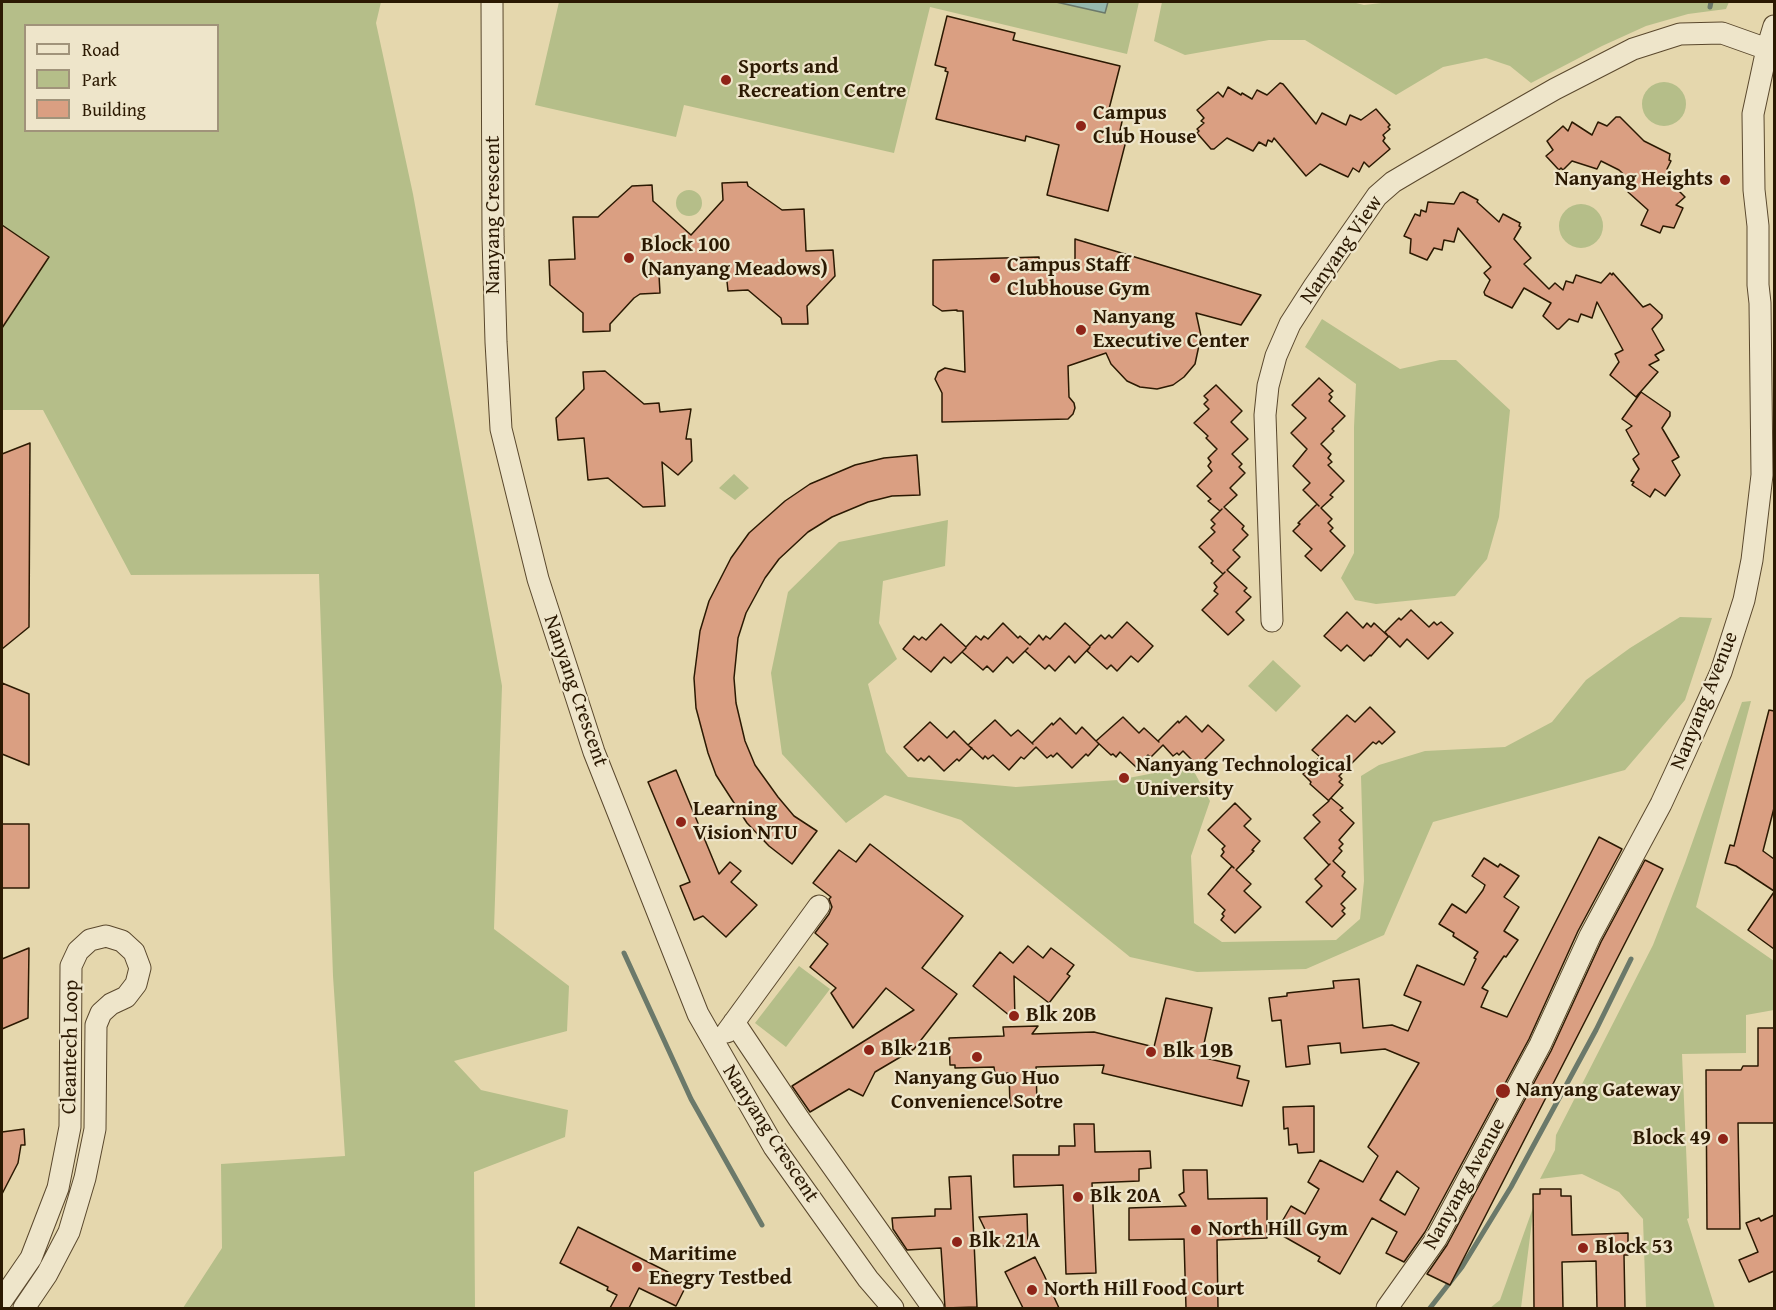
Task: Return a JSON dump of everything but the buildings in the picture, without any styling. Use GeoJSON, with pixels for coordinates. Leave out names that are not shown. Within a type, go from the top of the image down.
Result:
{"type":"FeatureCollection","features":[{"type":"Feature","properties":{"kind":"street","name":"Nanyang Crescent"},"geometry":{"type":"LineString","coordinates":[[492,2],[493,237],[501,429],[538,579],[594,752],[698,1014],[774,1147],[868,1279],[893,1308]]}},
{"type":"Feature","properties":{"kind":"street","name":"Nanyang Avenue"},"geometry":{"type":"LineString","coordinates":[[1387,1308],[1436,1239],[1511,1101],[1590,936],[1661,804],[1721,672],[1744,600],[1758,525],[1762,475],[1760,303],[1758,226],[1754,190],[1754,114],[1774,26]]}},
{"type":"Feature","properties":{"kind":"street","name":"Nanyang View"},"geometry":{"type":"LineString","coordinates":[[1272,621],[1265,415],[1271,376],[1276,356],[1290,324],[1377,196],[1415,169],[1555,89],[1632,50],[1680,34],[1722,33],[1767,49]]}},
{"type":"Feature","properties":{"kind":"street"},"geometry":{"type":"LineString","coordinates":[[716,1047],[819,906]]}},
{"type":"Feature","properties":{"kind":"street","name":"Cleantech Loop"},"geometry":{"type":"LineString","coordinates":[[2,1300],[31,1258],[58,1188],[70,1127],[72,966],[78,951],[90,940],[106,936],[122,941],[134,952],[140,968],[136,984],[126,997],[111,1004],[101,1013],[96,1025],[95,1129],[85,1178],[69,1232],[47,1274],[24,1308]]}},
{"type":"Feature","properties":{"kind":"street"},"geometry":{"type":"LineString","coordinates":[[734,1022],[799,1119],[933,1308]]}},
{"type":"Feature","properties":{"kind":"green space"},"geometry":{"type":"Polygon","coordinates":[[[2,2],[381,2],[376,23],[413,194],[502,686],[494,929],[569,986],[567,1031],[454,1061],[481,1090],[568,1110],[565,1137],[474,1172],[475,1308],[183,1308],[222,1248],[221,1164],[345,1156],[333,976],[319,574],[131,575],[43,410],[2,410],[2,2]]]}},
{"type":"Feature","properties":{"kind":"green space","name":"Sports and Recreation Centre"},"geometry":{"type":"Polygon","coordinates":[[[559,2],[1139,2],[1127,54],[930,7],[894,153],[684,105],[676,137],[535,105],[559,2]]]}},
{"type":"Feature","properties":{"kind":"green space"},"geometry":{"type":"Polygon","coordinates":[[[1162,2],[1352,2],[1364,5],[1390,2],[1729,2],[1726,9],[1688,14],[1646,26],[1531,83],[1510,66],[1486,58],[1443,67],[1396,95],[1305,40],[1269,40],[1185,55],[1154,41],[1162,2]]]}},
{"type":"Feature","properties":{"kind":"green space"},"geometry":{"type":"Polygon","coordinates":[[[1664,82],[1679,89],[1686,104],[1679,119],[1664,126],[1649,119],[1642,104],[1649,89],[1664,82]]]}},
{"type":"Feature","properties":{"kind":"green space"},"geometry":{"type":"Polygon","coordinates":[[[689,190],[698,194],[702,203],[698,212],[689,216],[680,212],[676,203],[680,194],[689,190]]]}},
{"type":"Feature","properties":{"kind":"green space"},"geometry":{"type":"Polygon","coordinates":[[[1581,204],[1596,211],[1603,226],[1596,241],[1581,248],[1566,241],[1559,226],[1566,211],[1581,204]]]}},
{"type":"Feature","properties":{"kind":"green space"},"geometry":{"type":"Polygon","coordinates":[[[1322,319],[1400,369],[1440,360],[1456,360],[1510,410],[1499,517],[1487,559],[1455,596],[1376,604],[1355,600],[1341,578],[1354,553],[1356,384],[1305,347],[1322,319]]]}},
{"type":"Feature","properties":{"kind":"green space"},"geometry":{"type":"Polygon","coordinates":[[[734,474],[749,488],[735,500],[719,488],[734,474]]]}},
{"type":"Feature","properties":{"kind":"green space"},"geometry":{"type":"Polygon","coordinates":[[[948,520],[945,566],[883,581],[879,623],[897,659],[868,684],[886,752],[908,777],[1016,787],[1118,780],[1191,766],[1210,801],[1191,856],[1194,923],[1222,942],[1336,940],[1360,919],[1364,881],[1361,776],[1379,765],[1425,751],[1505,747],[1552,722],[1586,680],[1630,648],[1680,617],[1712,618],[1685,700],[1625,770],[1433,822],[1384,935],[1306,969],[1197,972],[1130,957],[961,820],[885,795],[846,823],[782,754],[771,673],[788,592],[839,542],[948,520]]]}},
{"type":"Feature","properties":{"kind":"green space"},"geometry":{"type":"Polygon","coordinates":[[[1273,660],[1301,686],[1276,712],[1248,686],[1273,660]]]}},
{"type":"Feature","properties":{"kind":"green space"},"geometry":{"type":"Polygon","coordinates":[[[1751,701],[1696,907],[1774,961],[1774,1010],[1746,1015],[1746,1053],[1682,1054],[1689,1218],[1687,1219],[1715,1308],[1646,1308],[1643,1219],[1619,1192],[1582,1174],[1540,1179],[1555,1150],[1556,1135],[1653,945],[1685,863],[1742,702],[1751,701]]]}},
{"type":"Feature","properties":{"kind":"green space"},"geometry":{"type":"Polygon","coordinates":[[[799,966],[830,989],[786,1047],[755,1023],[799,966]]]}},
{"type":"Feature","properties":{"kind":"green space"},"geometry":{"type":"Polygon","coordinates":[[[1534,1205],[1521,1308],[1490,1308],[1500,1300],[1534,1205]]]}},
{"type":"Feature","properties":{"kind":"water"},"geometry":{"type":"Polygon","coordinates":[[[1056,2],[1108,2],[1105,13],[1056,2]]]}},
{"type":"Feature","properties":{"kind":"waterway"},"geometry":{"type":"LineString","coordinates":[[1710,7],[1711,2]]}},
{"type":"Feature","properties":{"kind":"waterway"},"geometry":{"type":"LineString","coordinates":[[624,953],[691,1099],[762,1225]]}},
{"type":"Feature","properties":{"kind":"waterway"},"geometry":{"type":"LineString","coordinates":[[1430,1308],[1462,1267],[1511,1187],[1596,1030],[1631,959]]}},
{"type":"Feature","properties":{"kind":"place","name":"Sports and Recreation Centre"},"geometry":{"type":"Point","coordinates":[726,80]}},
{"type":"Feature","properties":{"kind":"place","name":"Campus Club House"},"geometry":{"type":"Point","coordinates":[1081,126]}},
{"type":"Feature","properties":{"kind":"place","name":"Nanyang Heights"},"geometry":{"type":"Point","coordinates":[1725,180]}},
{"type":"Feature","properties":{"kind":"place","name":"Block 100 (Nanyang Meadows)"},"geometry":{"type":"Point","coordinates":[629,258]}},
{"type":"Feature","properties":{"kind":"place","name":"Campus Staff Clubhouse Gym"},"geometry":{"type":"Point","coordinates":[995,278]}},
{"type":"Feature","properties":{"kind":"place","name":"Nanyang Executive Center"},"geometry":{"type":"Point","coordinates":[1081,330]}},
{"type":"Feature","properties":{"kind":"place","name":"Nanyang Technological University"},"geometry":{"type":"Point","coordinates":[1124,778]}},
{"type":"Feature","properties":{"kind":"place","name":"Learning Vision NTU"},"geometry":{"type":"Point","coordinates":[681,822]}},
{"type":"Feature","properties":{"kind":"place","name":"Blk 20B"},"geometry":{"type":"Point","coordinates":[1014,1016]}},
{"type":"Feature","properties":{"kind":"place","name":"Blk 21B"},"geometry":{"type":"Point","coordinates":[869,1050]}},
{"type":"Feature","properties":{"kind":"place","name":"Blk 19B"},"geometry":{"type":"Point","coordinates":[1151,1052]}},
{"type":"Feature","properties":{"kind":"place","name":"Nanyang Guo Huo Convenience Sotre"},"geometry":{"type":"Point","coordinates":[977,1057]}},
{"type":"Feature","properties":{"kind":"place","name":"Nanyang Gateway"},"geometry":{"type":"Point","coordinates":[1503,1091]}},
{"type":"Feature","properties":{"kind":"place","name":"Block 49"},"geometry":{"type":"Point","coordinates":[1723,1139]}},
{"type":"Feature","properties":{"kind":"place","name":"Blk 20A"},"geometry":{"type":"Point","coordinates":[1078,1197]}},
{"type":"Feature","properties":{"kind":"place","name":"North Hill Gym"},"geometry":{"type":"Point","coordinates":[1196,1230]}},
{"type":"Feature","properties":{"kind":"place","name":"Blk 21A"},"geometry":{"type":"Point","coordinates":[957,1242]}},
{"type":"Feature","properties":{"kind":"place","name":"Block 53"},"geometry":{"type":"Point","coordinates":[1583,1248]}},
{"type":"Feature","properties":{"kind":"place","name":"Maritime Enegry Testbed"},"geometry":{"type":"Point","coordinates":[637,1267]}},
{"type":"Feature","properties":{"kind":"place","name":"North Hill Food Court"},"geometry":{"type":"Point","coordinates":[1032,1290]}}]}
